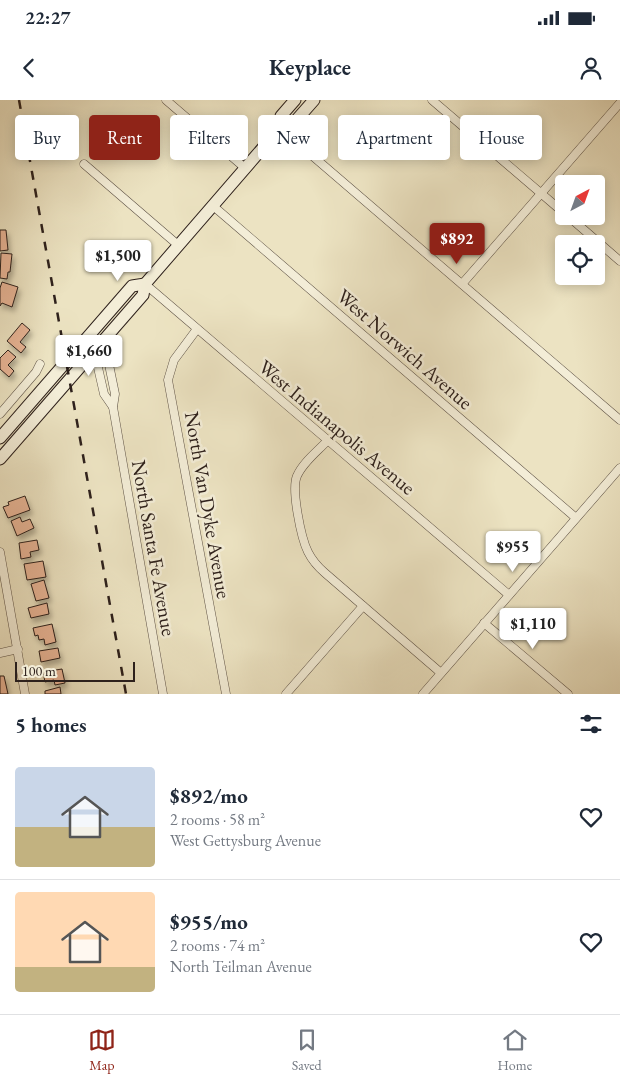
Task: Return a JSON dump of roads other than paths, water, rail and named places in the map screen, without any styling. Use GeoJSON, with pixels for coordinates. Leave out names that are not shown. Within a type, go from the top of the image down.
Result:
{"type":"FeatureCollection","features":[{"type":"Feature","properties":{"kind":"main road"},"geometry":{"type":"LineString","coordinates":[[282,115],[295,100]]}},
{"type":"Feature","properties":{"kind":"main road"},"geometry":{"type":"LineString","coordinates":[[301,115],[314,100]]}},
{"type":"Feature","properties":{"kind":"main road"},"geometry":{"type":"LineString","coordinates":[[0,459],[94,350],[144,296],[145,284],[258,153]]}},
{"type":"Feature","properties":{"kind":"main road"},"geometry":{"type":"LineString","coordinates":[[0,438],[132,286],[145,284]]}},
{"type":"Feature","properties":{"kind":"main road"},"geometry":{"type":"LineString","coordinates":[[94,350],[94,342],[109,322],[110,312]]}},
{"type":"Feature","properties":{"kind":"street"},"geometry":{"type":"LineString","coordinates":[[166,100],[245,168]]}},
{"type":"Feature","properties":{"kind":"street"},"geometry":{"type":"LineString","coordinates":[[432,100],[555,206]]}},
{"type":"Feature","properties":{"kind":"street"},"geometry":{"type":"LineString","coordinates":[[462,284],[619,101]]}},
{"type":"Feature","properties":{"kind":"street"},"geometry":{"type":"LineString","coordinates":[[317,160],[620,420]]}},
{"type":"Feature","properties":{"kind":"street"},"geometry":{"type":"LineString","coordinates":[[84,164],[178,245]]}},
{"type":"Feature","properties":{"kind":"street","name":"West Norwich Avenue"},"geometry":{"type":"LineString","coordinates":[[212,205],[576,518]]}},
{"type":"Feature","properties":{"kind":"street"},"geometry":{"type":"LineString","coordinates":[[578,225],[620,261]]}},
{"type":"Feature","properties":{"kind":"street","name":"West Indianapolis Avenue"},"geometry":{"type":"LineString","coordinates":[[145,284],[509,595]]}},
{"type":"Feature","properties":{"kind":"street","name":"North Van Dyke Avenue"},"geometry":{"type":"LineString","coordinates":[[196,329],[174,360],[168,380],[226,694]]}},
{"type":"Feature","properties":{"kind":"street","name":"North Santa Fe Avenue"},"geometry":{"type":"LineString","coordinates":[[104,340],[115,394],[113,407],[163,694]]}},
{"type":"Feature","properties":{"kind":"street","name":"North Santa Fe Avenue"},"geometry":{"type":"LineString","coordinates":[[94,350],[104,394],[113,407]]}},
{"type":"Feature","properties":{"kind":"street"},"geometry":{"type":"LineString","coordinates":[[0,414],[36,372],[40,364]]}},
{"type":"Feature","properties":{"kind":"street"},"geometry":{"type":"LineString","coordinates":[[328,440],[301,469],[295,483],[295,494],[304,542],[310,557],[318,567],[362,606],[441,673]]}},
{"type":"Feature","properties":{"kind":"street"},"geometry":{"type":"LineString","coordinates":[[422,694],[620,468]]}},
{"type":"Feature","properties":{"kind":"street"},"geometry":{"type":"LineString","coordinates":[[0,552],[25,694]]}},
{"type":"Feature","properties":{"kind":"street"},"geometry":{"type":"LineString","coordinates":[[286,694],[362,606]]}},
{"type":"Feature","properties":{"kind":"street"},"geometry":{"type":"LineString","coordinates":[[484,623],[568,694]]}},
{"type":"Feature","properties":{"kind":"street"},"geometry":{"type":"LineString","coordinates":[[0,653],[18,650]]}},
{"type":"Feature","properties":{"kind":"railway"},"geometry":{"type":"LineString","coordinates":[[19,100],[126,694]]}}]}
